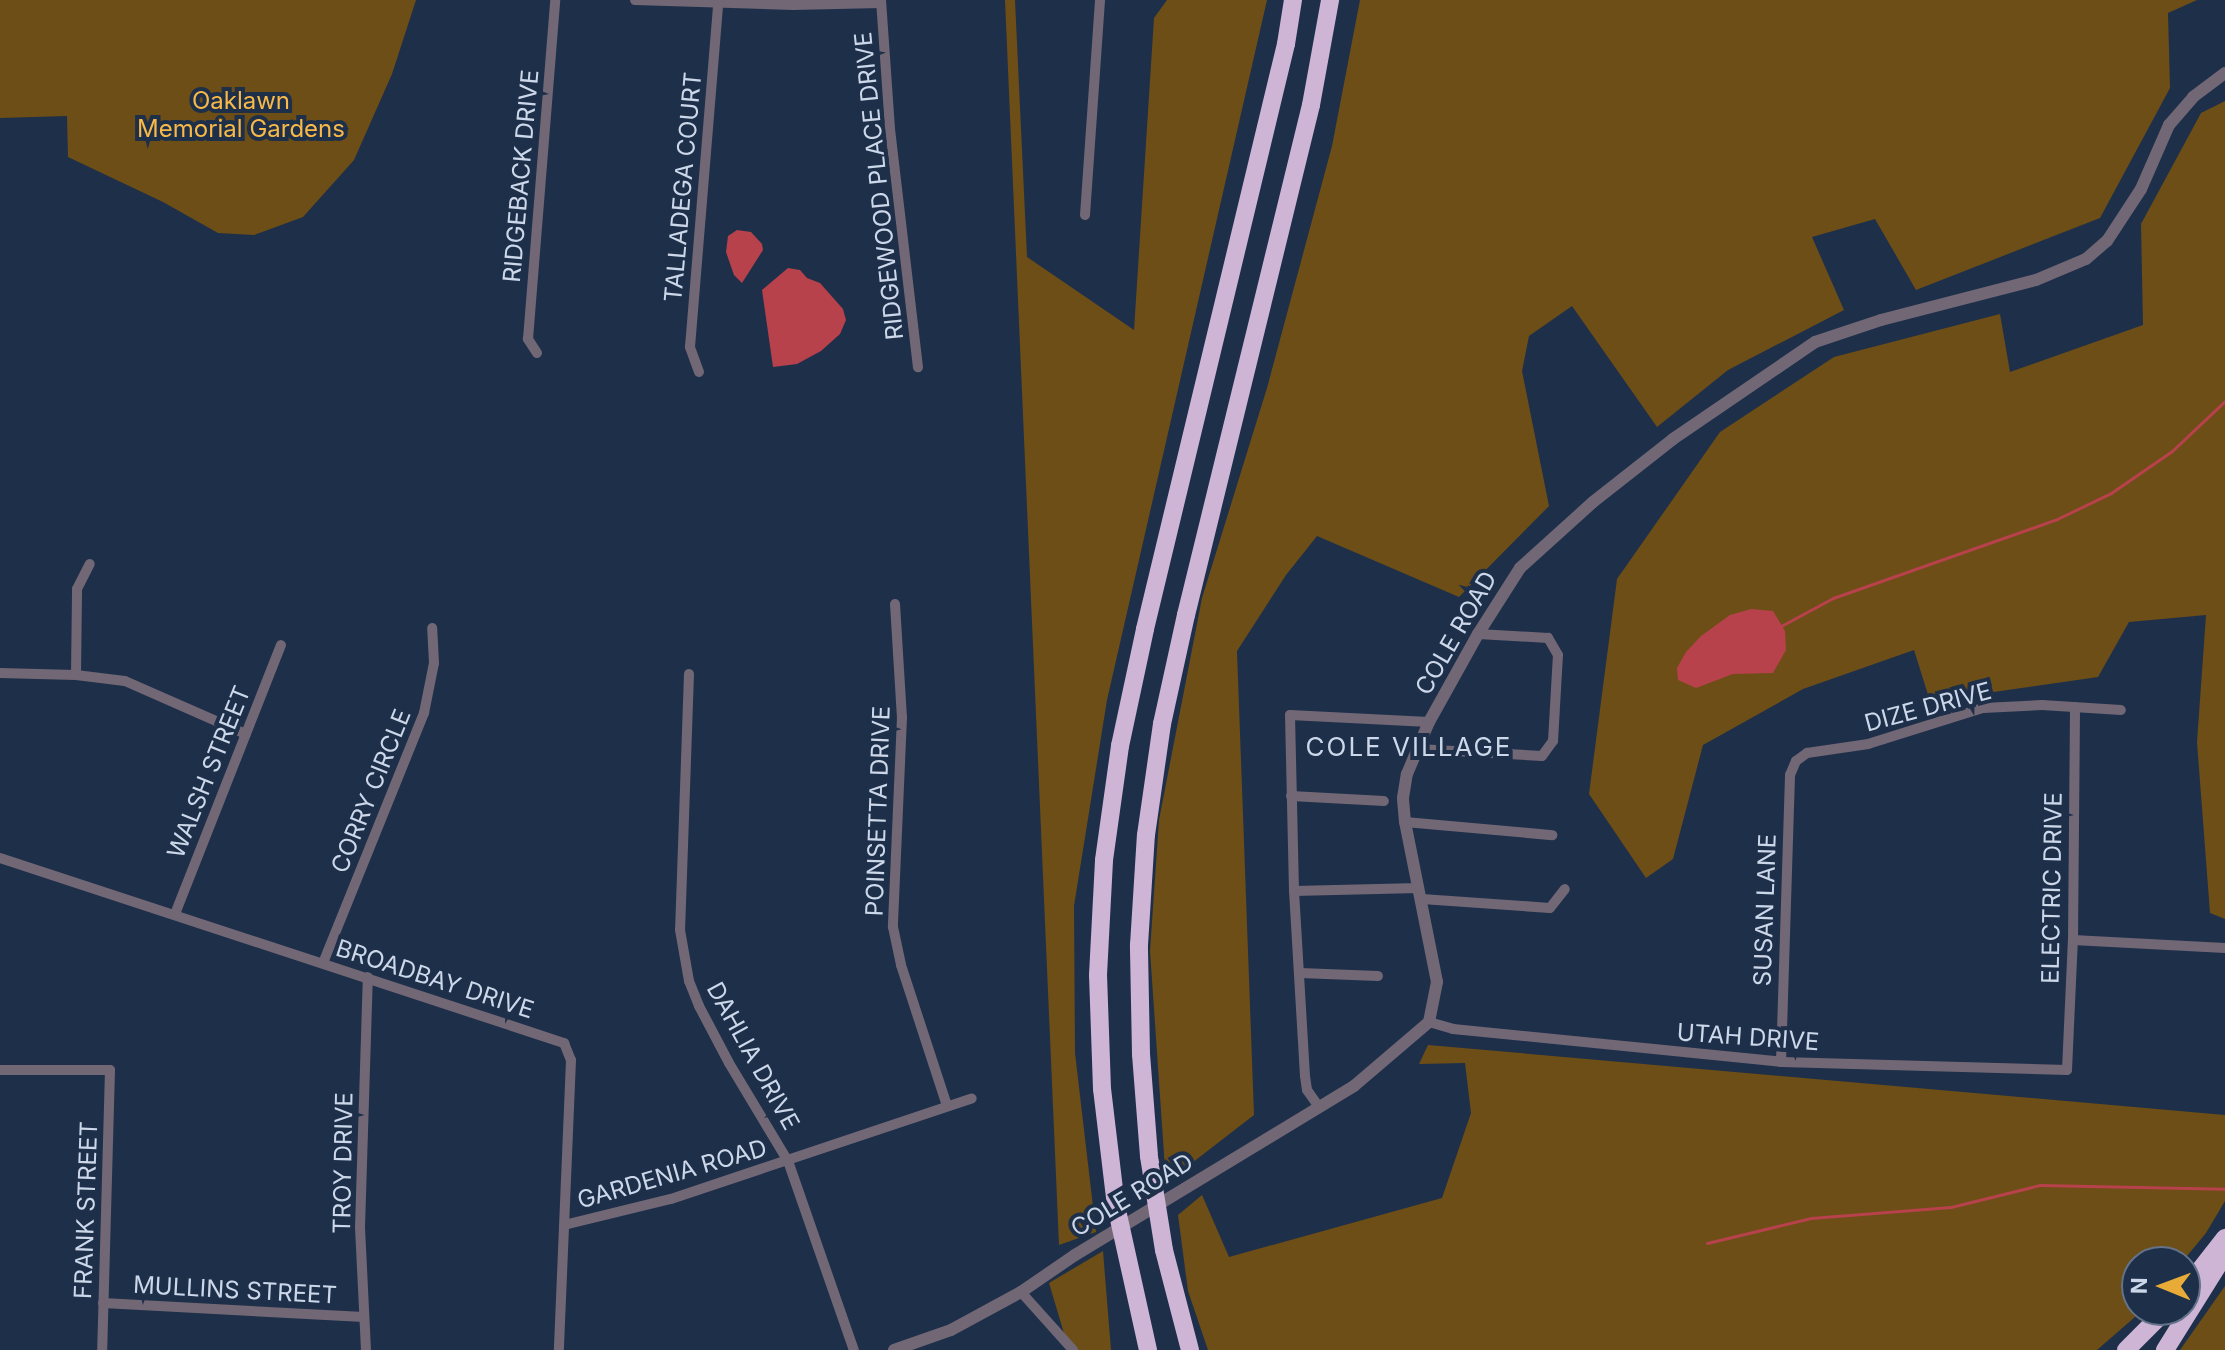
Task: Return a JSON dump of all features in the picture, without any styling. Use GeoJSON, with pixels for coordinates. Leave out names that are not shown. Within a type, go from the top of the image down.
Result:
{"type":"FeatureCollection","features":[{"type":"Feature","properties":{"kind":"highway"},"geometry":{"type":"LineString","coordinates":[[1148,1350],[1116,1206],[1102,1089],[1098,975],[1104,860],[1120,746],[1142,643],[1286,44],[1293,0]]}},
{"type":"Feature","properties":{"kind":"highway"},"geometry":{"type":"LineString","coordinates":[[1190,1350],[1164,1250],[1149,1156],[1141,1054],[1139,945],[1146,835],[1162,724],[1186,615],[1311,105],[1330,0]]}},
{"type":"Feature","properties":{"kind":"highway"},"geometry":{"type":"LineString","coordinates":[[2201,1269],[2225,1238]]}},
{"type":"Feature","properties":{"kind":"highway"},"geometry":{"type":"LineString","coordinates":[[2165,1350],[2225,1254]]}},
{"type":"Feature","properties":{"kind":"highway"},"geometry":{"type":"LineString","coordinates":[[2126,1350],[2150,1326]]}},
{"type":"Feature","properties":{"kind":"street","name":"RIDGEBACK DRIVE"},"geometry":{"type":"LineString","coordinates":[[537,353],[528,339],[555,0]]}},
{"type":"Feature","properties":{"kind":"street"},"geometry":{"type":"LineString","coordinates":[[635,0],[718,3],[881,1]]}},
{"type":"Feature","properties":{"kind":"street"},"geometry":{"type":"LineString","coordinates":[[1085,215],[1100,0]]}},
{"type":"Feature","properties":{"kind":"street","name":"RIDGEWOOD PLACE DRIVE"},"geometry":{"type":"LineString","coordinates":[[881,1],[890,129],[918,367]]}},
{"type":"Feature","properties":{"kind":"street","name":"TALLADEGA COURT"},"geometry":{"type":"LineString","coordinates":[[699,372],[690,347],[718,3]]}},
{"type":"Feature","properties":{"kind":"street","name":"COLE ROAD"},"geometry":{"type":"LineString","coordinates":[[894,1350],[951,1330],[1021,1292],[1075,1255],[1354,1086],[1429,1022],[1437,982],[1405,822],[1403,798],[1407,774],[1429,722],[1483,635],[1507,587],[1536,551],[1673,439],[1791,356],[1837,334],[2036,280],[2086,259],[2107,241],[2141,189],[2169,125],[2193,97],[2225,73]]}},
{"type":"Feature","properties":{"kind":"street"},"geometry":{"type":"LineString","coordinates":[[76,675],[77,589],[90,564]]}},
{"type":"Feature","properties":{"kind":"street","name":"POINSETTA DRIVE"},"geometry":{"type":"LineString","coordinates":[[895,604],[902,717],[893,927],[901,965],[947,1106]]}},
{"type":"Feature","properties":{"kind":"street","name":"CORRY CIRCLE"},"geometry":{"type":"LineString","coordinates":[[323,963],[424,713],[434,663],[432,628]]}},
{"type":"Feature","properties":{"kind":"street"},"geometry":{"type":"LineString","coordinates":[[1418,749],[1542,756],[1553,741],[1558,655],[1548,638],[1483,635]]}},
{"type":"Feature","properties":{"kind":"street","name":"WALSH STREET"},"geometry":{"type":"LineString","coordinates":[[175,914],[281,645]]}},
{"type":"Feature","properties":{"kind":"street"},"geometry":{"type":"LineString","coordinates":[[0,673],[76,675],[125,681],[246,734]]}},
{"type":"Feature","properties":{"kind":"street","name":"DAHLIA DRIVE"},"geometry":{"type":"LineString","coordinates":[[689,674],[680,930],[689,981],[729,1063],[788,1161],[854,1350]]}},
{"type":"Feature","properties":{"kind":"street","name":"ELECTRIC DRIVE"},"geometry":{"type":"LineString","coordinates":[[2067,1070],[2073,940],[2075,707]]}},
{"type":"Feature","properties":{"kind":"street","name":"DIZE DRIVE"},"geometry":{"type":"LineString","coordinates":[[1796,761],[1807,753],[1868,744],[1983,708],[2121,710]]}},
{"type":"Feature","properties":{"kind":"street"},"geometry":{"type":"LineString","coordinates":[[1319,1107],[1307,1090],[1305,1076],[1294,891],[1290,715],[1429,722]]}},
{"type":"Feature","properties":{"kind":"street","name":"SUSAN LANE"},"geometry":{"type":"LineString","coordinates":[[1781,1062],[1790,775],[1796,761]]}},
{"type":"Feature","properties":{"kind":"street"},"geometry":{"type":"LineString","coordinates":[[1291,796],[1384,801]]}},
{"type":"Feature","properties":{"kind":"street"},"geometry":{"type":"LineString","coordinates":[[1405,822],[1552,835]]}},
{"type":"Feature","properties":{"kind":"street","name":"BROADBAY DRIVE"},"geometry":{"type":"LineString","coordinates":[[0,858],[564,1043],[571,1060],[559,1350]]}},
{"type":"Feature","properties":{"kind":"street"},"geometry":{"type":"LineString","coordinates":[[1294,891],[1419,892],[1550,908],[1565,889]]}},
{"type":"Feature","properties":{"kind":"street"},"geometry":{"type":"LineString","coordinates":[[2073,940],[2225,948]]}},
{"type":"Feature","properties":{"kind":"street"},"geometry":{"type":"LineString","coordinates":[[1300,973],[1378,976]]}},
{"type":"Feature","properties":{"kind":"street","name":"TROY DRIVE"},"geometry":{"type":"LineString","coordinates":[[366,1350],[360,1227],[368,977]]}},
{"type":"Feature","properties":{"kind":"street","name":"UTAH DRIVE"},"geometry":{"type":"LineString","coordinates":[[1429,1022],[1453,1029],[1781,1062],[2067,1070]]}},
{"type":"Feature","properties":{"kind":"street","name":"FRANK STREET"},"geometry":{"type":"LineString","coordinates":[[0,1070],[110,1070],[102,1350]]}},
{"type":"Feature","properties":{"kind":"street","name":"GARDENIA ROAD"},"geometry":{"type":"LineString","coordinates":[[564,1225],[628,1211],[788,1161],[972,1098]]}},
{"type":"Feature","properties":{"kind":"street"},"geometry":{"type":"LineString","coordinates":[[1021,1292],[1073,1350]]}},
{"type":"Feature","properties":{"kind":"street","name":"MULLINS STREET"},"geometry":{"type":"LineString","coordinates":[[103,1303],[364,1317]]}},
{"type":"Feature","properties":{"kind":"green space","name":"Oaklawn Memorial Gardens"},"geometry":{"type":"Polygon","coordinates":[[[0,0],[416,0],[392,74],[354,160],[303,217],[254,235],[218,233],[163,202],[68,157],[67,116],[0,118],[0,0]]]}},
{"type":"Feature","properties":{"kind":"green space"},"geometry":{"type":"Polygon","coordinates":[[[1005,0],[1015,0],[1027,257],[1134,330],[1154,18],[1167,0],[1267,0],[1107,700],[1074,906],[1075,1053],[1096,1232],[1059,1245],[1005,0]]]}},
{"type":"Feature","properties":{"kind":"green space"},"geometry":{"type":"Polygon","coordinates":[[[1360,0],[2197,0],[2168,13],[2170,88],[2100,218],[1916,290],[1875,219],[1812,237],[1844,310],[1728,370],[1657,427],[1572,306],[1529,336],[1522,371],[1549,506],[1459,597],[1317,536],[1286,575],[1237,651],[1254,1115],[1166,1183],[1150,951],[1159,820],[1202,598],[1267,388],[1332,146],[1360,0]]]}},
{"type":"Feature","properties":{"kind":"green space"},"geometry":{"type":"Polygon","coordinates":[[[2225,101],[2225,919],[2210,913],[2197,742],[2206,615],[2129,622],[2098,677],[1930,701],[1914,650],[1803,689],[1703,745],[1673,859],[1646,878],[1589,794],[1617,579],[1720,432],[1834,357],[2000,314],[2010,372],[2143,325],[2141,224],[2201,113],[2225,101]]]}},
{"type":"Feature","properties":{"kind":"green space"},"geometry":{"type":"Polygon","coordinates":[[[1428,1045],[2225,1115],[2225,1201],[2195,1246],[2121,1246],[2121,1326],[2125,1326],[2097,1350],[1208,1350],[1188,1291],[1178,1215],[1202,1195],[1229,1257],[1442,1198],[1471,1113],[1465,1063],[1419,1064],[1428,1045]]]}},
{"type":"Feature","properties":{"kind":"green space"},"geometry":{"type":"Polygon","coordinates":[[[1103,1251],[1111,1350],[1069,1350],[1049,1283],[1103,1251]]]}},
{"type":"Feature","properties":{"kind":"green space"},"geometry":{"type":"Polygon","coordinates":[[[2225,1286],[2225,1350],[2180,1350],[2197,1326],[2201,1326],[2201,1320],[2225,1286]]]}},
{"type":"Feature","properties":{"kind":"shaded area"},"geometry":{"type":"Polygon","coordinates":[[[737,230],[751,232],[762,244],[763,250],[742,283],[734,275],[726,252],[728,236],[737,230]]]}},
{"type":"Feature","properties":{"kind":"shaded area"},"geometry":{"type":"Polygon","coordinates":[[[788,268],[800,270],[807,278],[820,283],[843,309],[846,320],[840,334],[821,351],[797,364],[773,367],[762,290],[788,268]]]}},
{"type":"Feature","properties":{"kind":"shaded area"},"geometry":{"type":"Polygon","coordinates":[[[1751,609],[1773,611],[1785,631],[1786,650],[1773,673],[1733,674],[1696,688],[1678,680],[1677,668],[1701,636],[1730,615],[1751,609]]]}},
{"type":"Feature","properties":{"kind":"waterway"},"geometry":{"type":"LineString","coordinates":[[1781,626],[1833,598],[2055,520],[2111,493],[2172,451],[2225,401]]}},
{"type":"Feature","properties":{"kind":"waterway"},"geometry":{"type":"LineString","coordinates":[[1707,1243],[1811,1218],[1951,1207],[2040,1185],[2225,1189]]}},
{"type":"Feature","properties":{"kind":"district","name":"COLE VILLAGE"},"geometry":{"type":"Point","coordinates":[1409,747]}}]}
